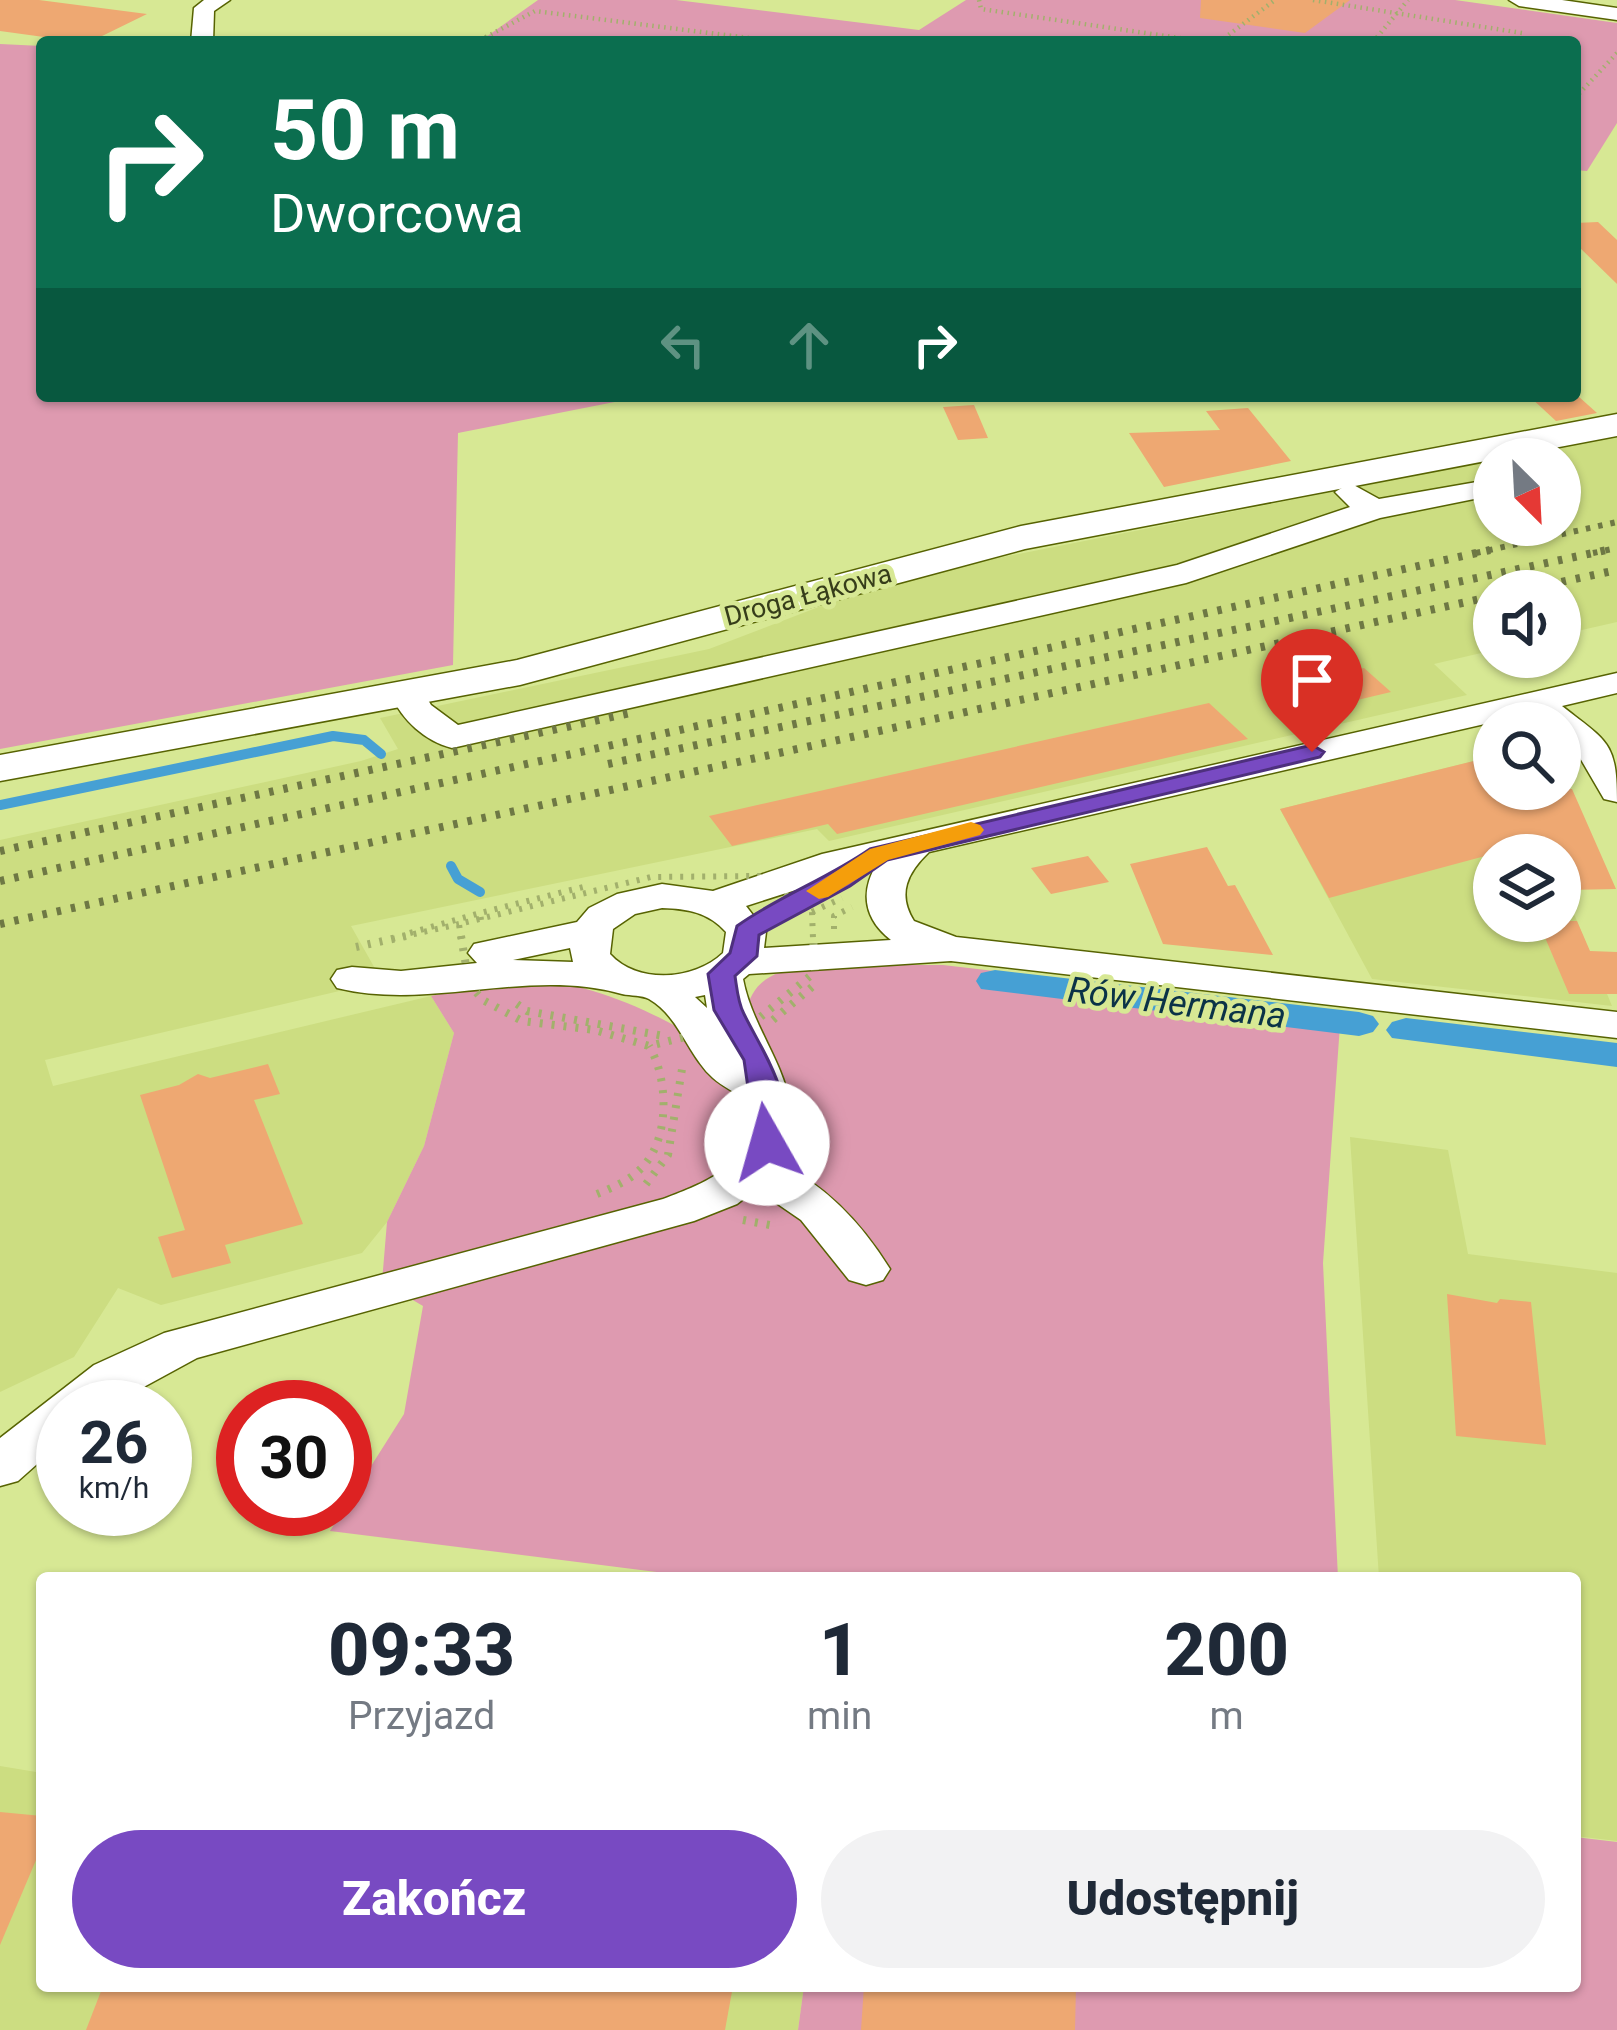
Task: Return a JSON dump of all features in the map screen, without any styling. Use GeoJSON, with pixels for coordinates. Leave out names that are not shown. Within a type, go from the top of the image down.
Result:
{"type":"FeatureCollection","features":[{"type":"Feature","properties":{"kind":"main road","name":"Droga Łąkowa"},"geometry":{"type":"LineString","coordinates":[[0,768],[409,695],[560,662],[1021,538],[1617,424]]}},
{"type":"Feature","properties":{"kind":"street"},"geometry":{"type":"LineString","coordinates":[[202,36],[203,8],[220,0]]}},
{"type":"Feature","properties":{"kind":"street"},"geometry":{"type":"LineString","coordinates":[[1531,1],[1617,14]]}},
{"type":"Feature","properties":{"kind":"street"},"geometry":{"type":"LineString","coordinates":[[1334,478],[1373,510]]}},
{"type":"Feature","properties":{"kind":"street"},"geometry":{"type":"LineString","coordinates":[[409,695],[416,711],[452,737],[1186,573],[1373,510],[1473,491]]}},
{"type":"Feature","properties":{"kind":"street"},"geometry":{"type":"LineString","coordinates":[[1535,702],[1617,683]]}},
{"type":"Feature","properties":{"kind":"street"},"geometry":{"type":"LineString","coordinates":[[715,904],[822,866],[1473,716]]}},
{"type":"Feature","properties":{"kind":"street"},"geometry":{"type":"LineString","coordinates":[[1581,739],[1617,791]]}},
{"type":"Feature","properties":{"kind":"street"},"geometry":{"type":"LineString","coordinates":[[897,849],[885,878],[884,899],[892,920],[934,944]]}},
{"type":"Feature","properties":{"kind":"street"},"geometry":{"type":"LineString","coordinates":[[109,1380],[181,1345],[648,1203],[721,1193],[753,1169],[767,1143],[769,1115],[758,1060],[728,1010],[735,956],[733,913],[715,904],[688,897],[635,900],[613,910],[592,931],[509,950],[400,964],[352,979],[401,983],[505,972],[610,975],[637,986],[688,987],[735,956],[770,914],[897,849]]}},
{"type":"Feature","properties":{"kind":"street"},"geometry":{"type":"LineString","coordinates":[[592,931],[589,954],[610,975]]}},
{"type":"Feature","properties":{"kind":"street"},"geometry":{"type":"LineString","coordinates":[[735,956],[934,944],[1617,1025]]}},
{"type":"Feature","properties":{"kind":"street"},"geometry":{"type":"LineString","coordinates":[[662,988],[693,1018],[726,1067],[761,1090]]}},
{"type":"Feature","properties":{"kind":"street"},"geometry":{"type":"LineString","coordinates":[[753,1169],[818,1207],[844,1234],[866,1269]]}},
{"type":"Feature","properties":{"kind":"street"},"geometry":{"type":"LineString","coordinates":[[0,1467],[36,1436]]}},
{"type":"Feature","properties":{"kind":"path"},"geometry":{"type":"LineString","coordinates":[[979,0],[981,9],[1166,36]]}},
{"type":"Feature","properties":{"kind":"path"},"geometry":{"type":"LineString","coordinates":[[1227,36],[1275,0]]}},
{"type":"Feature","properties":{"kind":"path"},"geometry":{"type":"LineString","coordinates":[[1313,0],[1522,33]]}},
{"type":"Feature","properties":{"kind":"path"},"geometry":{"type":"LineString","coordinates":[[1378,36],[1408,0]]}},
{"type":"Feature","properties":{"kind":"path"},"geometry":{"type":"LineString","coordinates":[[488,36],[535,11],[733,36]]}},
{"type":"Feature","properties":{"kind":"path"},"geometry":{"type":"LineString","coordinates":[[1581,92],[1617,53]]}},
{"type":"Feature","properties":{"kind":"path"},"geometry":{"type":"LineString","coordinates":[[414,934],[480,913]]}},
{"type":"Feature","properties":{"kind":"path"},"geometry":{"type":"LineString","coordinates":[[353,948],[459,924]]}},
{"type":"Feature","properties":{"kind":"path"},"geometry":{"type":"LineString","coordinates":[[580,1201],[629,1181],[652,1154],[665,1076],[660,1058],[649,1046]]}},
{"type":"Feature","properties":{"kind":"path"},"geometry":{"type":"LineString","coordinates":[[723,1221],[779,1227],[795,1234]]}},
{"type":"Feature","properties":{"kind":"shaded area"},"geometry":{"type":"Polygon","coordinates":[[[538,0],[676,0],[919,30],[966,0],[1455,0],[1617,23],[1617,123],[1587,171],[1581,170],[1581,36],[487,36],[538,0]]]}},
{"type":"Feature","properties":{"kind":"shaded area"},"geometry":{"type":"Polygon","coordinates":[[[0,44],[36,46],[36,402],[615,402],[458,433],[453,665],[0,749],[0,44]]]}},
{"type":"Feature","properties":{"kind":"shaded area"},"geometry":{"type":"Polygon","coordinates":[[[1617,436],[1617,622],[1581,630],[1581,570],[1473,570],[1473,655],[1434,664],[1467,695],[829,841],[817,829],[351,926],[382,981],[45,1060],[53,1086],[431,996],[454,1033],[424,1146],[387,1222],[362,1253],[161,1305],[118,1288],[74,1357],[0,1392],[0,840],[361,761],[398,749],[380,718],[709,649],[855,593],[968,564],[1473,464],[1473,546],[1581,546],[1581,443],[1617,436]]]}},
{"type":"Feature","properties":{"kind":"shaded area"},"geometry":{"type":"Polygon","coordinates":[[[1473,761],[1473,810],[1531,810],[1541,834],[1473,834],[1473,942],[1581,942],[1581,931],[1612,1006],[1372,979],[1280,809],[1473,761]]]}},
{"type":"Feature","properties":{"kind":"shaded area"},"geometry":{"type":"Polygon","coordinates":[[[802,965],[943,965],[1341,1011],[1323,1263],[1338,1572],[656,1572],[370,1536],[372,1465],[404,1414],[423,1306],[382,1282],[387,1222],[424,1146],[454,1033],[431,996],[496,981],[551,982],[620,1000],[683,1030],[745,1016],[752,995],[764,981],[802,965]]]}},
{"type":"Feature","properties":{"kind":"shaded area"},"geometry":{"type":"Polygon","coordinates":[[[1350,1137],[1448,1150],[1468,1254],[1617,1273],[1617,1841],[1581,1837],[1581,1572],[1379,1572],[1350,1137]]]}},
{"type":"Feature","properties":{"kind":"shaded area"},"geometry":{"type":"Polygon","coordinates":[[[0,1766],[36,1772],[36,1992],[803,1992],[798,2030],[0,2030],[0,1766]]]}},
{"type":"Feature","properties":{"kind":"shaded area"},"geometry":{"type":"Polygon","coordinates":[[[1581,1838],[1617,1842],[1617,2030],[798,2030],[803,1992],[1581,1992],[1581,1838]]]}},
{"type":"Feature","properties":{"kind":"building"},"geometry":{"type":"Polygon","coordinates":[[[0,0],[39,0],[147,14],[102,36],[0,31],[0,0]]]}},
{"type":"Feature","properties":{"kind":"building"},"geometry":{"type":"Polygon","coordinates":[[[1201,0],[1350,0],[1305,33],[1200,18],[1201,0]]]}},
{"type":"Feature","properties":{"kind":"building"},"geometry":{"type":"Polygon","coordinates":[[[1598,222],[1617,240],[1617,284],[1581,249],[1581,223],[1598,222]]]}},
{"type":"Feature","properties":{"kind":"building"},"geometry":{"type":"Polygon","coordinates":[[[1581,399],[1597,413],[1556,421],[1535,402],[1581,399]]]}},
{"type":"Feature","properties":{"kind":"building"},"geometry":{"type":"Polygon","coordinates":[[[974,405],[988,438],[958,440],[943,407],[974,405]]]}},
{"type":"Feature","properties":{"kind":"building"},"geometry":{"type":"Polygon","coordinates":[[[1248,408],[1291,461],[1164,487],[1129,433],[1220,430],[1206,411],[1248,408]]]}},
{"type":"Feature","properties":{"kind":"building"},"geometry":{"type":"Polygon","coordinates":[[[1364,668],[1391,692],[1328,707],[1300,683],[1364,668]]]}},
{"type":"Feature","properties":{"kind":"building"},"geometry":{"type":"Polygon","coordinates":[[[1209,703],[1248,739],[837,834],[828,824],[732,846],[709,816],[1209,703]]]}},
{"type":"Feature","properties":{"kind":"building"},"geometry":{"type":"Polygon","coordinates":[[[1473,761],[1473,810],[1581,809],[1616,889],[1581,890],[1581,834],[1473,834],[1473,859],[1329,898],[1280,809],[1473,761]]]}},
{"type":"Feature","properties":{"kind":"building"},"geometry":{"type":"Polygon","coordinates":[[[1207,847],[1228,886],[1235,885],[1273,955],[1163,944],[1130,864],[1207,847]]]}},
{"type":"Feature","properties":{"kind":"building"},"geometry":{"type":"Polygon","coordinates":[[[1088,856],[1109,882],[1051,894],[1031,868],[1088,856]]]}},
{"type":"Feature","properties":{"kind":"building"},"geometry":{"type":"Polygon","coordinates":[[[1581,930],[1590,951],[1617,952],[1617,994],[1569,994],[1547,942],[1581,942],[1581,930]]]}},
{"type":"Feature","properties":{"kind":"building"},"geometry":{"type":"Polygon","coordinates":[[[268,1064],[280,1094],[254,1100],[303,1224],[225,1245],[231,1263],[172,1278],[158,1237],[185,1230],[140,1095],[179,1085],[198,1074],[210,1078],[268,1064]]]}},
{"type":"Feature","properties":{"kind":"building"},"geometry":{"type":"Polygon","coordinates":[[[1447,1294],[1497,1303],[1500,1299],[1531,1302],[1546,1445],[1456,1436],[1447,1294]]]}},
{"type":"Feature","properties":{"kind":"building"},"geometry":{"type":"Polygon","coordinates":[[[0,1812],[36,1815],[36,1860],[0,1945],[0,1812]]]}},
{"type":"Feature","properties":{"kind":"building"},"geometry":{"type":"Polygon","coordinates":[[[101,1992],[732,1992],[725,2030],[86,2030],[101,1992]]]}},
{"type":"Feature","properties":{"kind":"building"},"geometry":{"type":"Polygon","coordinates":[[[864,1992],[1076,1992],[1075,2030],[861,2030],[864,1992]]]}},
{"type":"Feature","properties":{"kind":"waterway"},"geometry":{"type":"LineString","coordinates":[[0,805],[333,736],[364,740],[381,754]]}},
{"type":"Feature","properties":{"kind":"waterway"},"geometry":{"type":"LineString","coordinates":[[451,866],[458,879],[480,892]]}},
{"type":"Feature","properties":{"kind":"waterway","name":"Rów Hermana"},"geometry":{"type":"LineString","coordinates":[[995,981],[1359,1024]]}},
{"type":"Feature","properties":{"kind":"waterway","name":"Rów Hermana"},"geometry":{"type":"LineString","coordinates":[[1406,1030],[1617,1055]]}},
{"type":"Feature","properties":{"kind":"railway"},"geometry":{"type":"LineString","coordinates":[[1476,553],[1617,522]]}},
{"type":"Feature","properties":{"kind":"railway"},"geometry":{"type":"LineString","coordinates":[[1593,553],[1617,548]]}},
{"type":"Feature","properties":{"kind":"railway"},"geometry":{"type":"LineString","coordinates":[[0,881],[1490,550]]}},
{"type":"Feature","properties":{"kind":"railway"},"geometry":{"type":"LineString","coordinates":[[608,764],[1607,550]]}},
{"type":"Feature","properties":{"kind":"railway"},"geometry":{"type":"LineString","coordinates":[[1581,578],[1617,570]]}},
{"type":"Feature","properties":{"kind":"railway"},"geometry":{"type":"LineString","coordinates":[[0,924],[1473,601]]}},
{"type":"Feature","properties":{"kind":"railway"},"geometry":{"type":"LineString","coordinates":[[0,851],[635,712]]}},
{"type":"Feature","properties":{"kind":"slow traffic"},"geometry":{"type":"LineString","coordinates":[[819,891],[879,855],[971,830]]}},
{"type":"Feature","properties":{"kind":"route"},"geometry":{"type":"LineString","coordinates":[[767,1143],[769,1115],[758,1060],[728,1010],[722,974],[743,956],[746,932],[770,914],[841,881],[879,855],[1312,752]]}}]}
